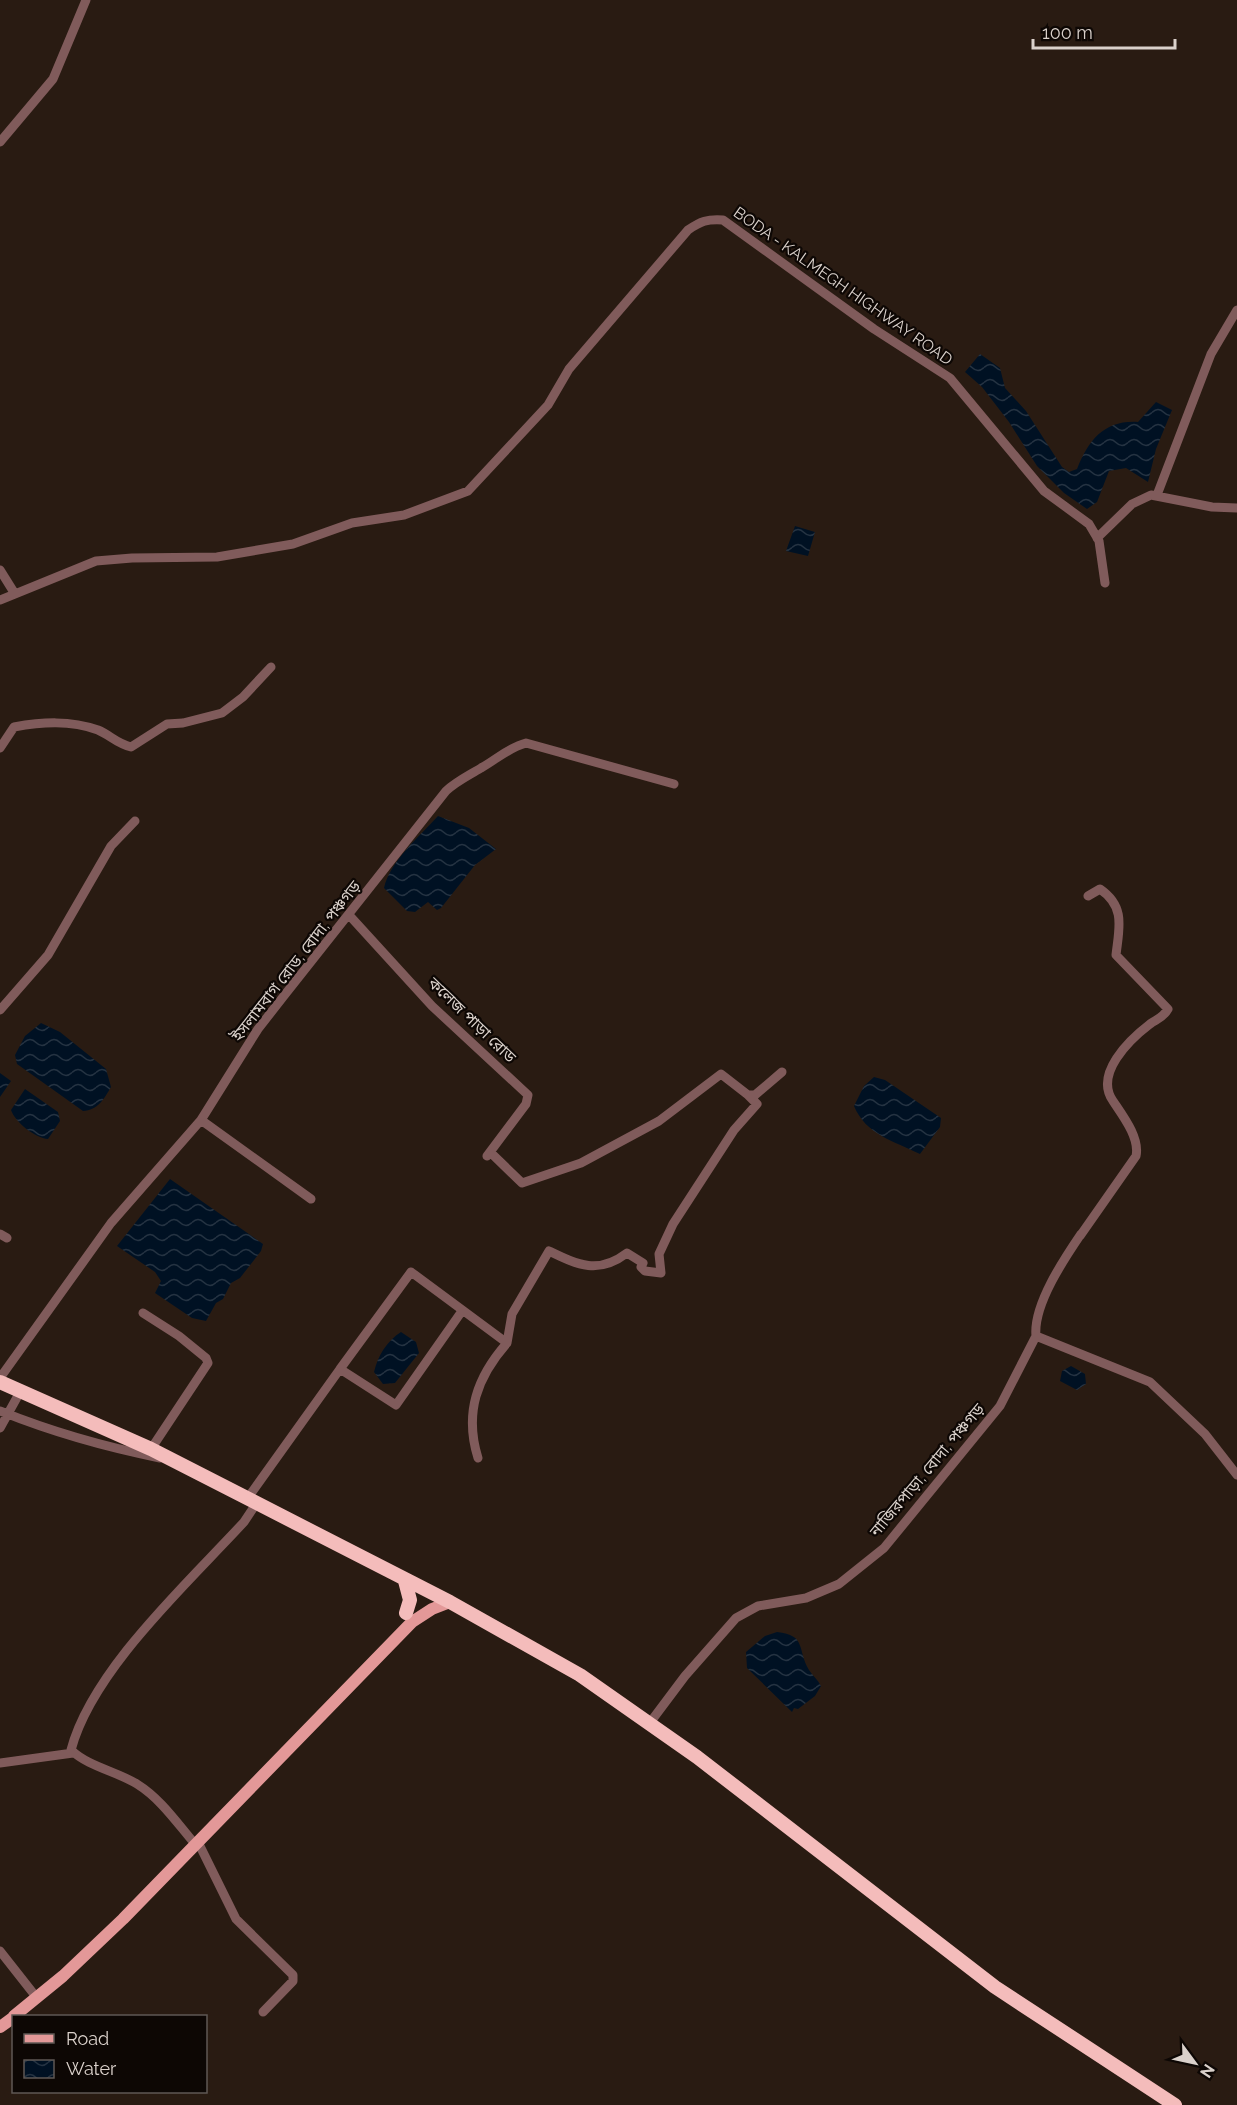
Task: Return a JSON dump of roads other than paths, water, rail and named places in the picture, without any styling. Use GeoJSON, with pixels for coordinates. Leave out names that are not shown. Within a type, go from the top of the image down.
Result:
{"type":"FeatureCollection","features":[{"type":"Feature","properties":{"kind":"highway"},"geometry":{"type":"LineString","coordinates":[[0,1380],[20,1392],[151,1449],[405,1581],[450,1602],[580,1676],[697,1757],[995,1987],[1175,2105]]}},
{"type":"Feature","properties":{"kind":"highway"},"geometry":{"type":"LineString","coordinates":[[405,1581],[410,1600],[406,1612]]}},
{"type":"Feature","properties":{"kind":"main road"},"geometry":{"type":"LineString","coordinates":[[389,1647],[406,1612],[416,1600],[428,1592]]}},
{"type":"Feature","properties":{"kind":"main road"},"geometry":{"type":"LineString","coordinates":[[16,2015],[123,1918],[412,1622],[432,1609],[450,1602]]}},
{"type":"Feature","properties":{"kind":"street"},"geometry":{"type":"LineString","coordinates":[[0,142],[53,79],[86,0]]}},
{"type":"Feature","properties":{"kind":"street","name":"BODA - KALMEGH HIGHWAY ROAD"},"geometry":{"type":"LineString","coordinates":[[15,594],[96,561],[217,557],[293,544],[352,523],[404,515],[468,491],[548,405],[569,369],[688,230],[701,220],[710,219],[723,220],[874,329],[950,378],[1044,491],[1089,524],[1097,538]]}},
{"type":"Feature","properties":{"kind":"street"},"geometry":{"type":"LineString","coordinates":[[1157,495],[1211,354],[1237,310]]}},
{"type":"Feature","properties":{"kind":"street"},"geometry":{"type":"LineString","coordinates":[[1105,583],[1097,538],[1132,504],[1151,495],[1157,495],[1212,507],[1237,508]]}},
{"type":"Feature","properties":{"kind":"street"},"geometry":{"type":"LineString","coordinates":[[0,570],[15,594],[0,600]]}},
{"type":"Feature","properties":{"kind":"street"},"geometry":{"type":"LineString","coordinates":[[0,748],[14,727],[51,721],[99,730],[116,743],[131,747],[167,724],[183,723],[222,713],[243,697],[271,667]]}},
{"type":"Feature","properties":{"kind":"street","name":"ইসলামবাগ রোড, বোদা, পঞ্চগড়"},"geometry":{"type":"LineString","coordinates":[[0,1380],[111,1223],[201,1120],[258,1029],[446,791],[460,779],[482,768],[509,748],[526,743],[543,745],[577,759],[674,784]]}},
{"type":"Feature","properties":{"kind":"street"},"geometry":{"type":"LineString","coordinates":[[0,1010],[48,955],[111,846],[135,821]]}},
{"type":"Feature","properties":{"kind":"street","name":"নাজিরপাড়া, বোদা, পঞ্চগড়"},"geometry":{"type":"LineString","coordinates":[[649,1724],[685,1677],[736,1618],[758,1606],[806,1598],[839,1584],[884,1548],[1000,1406],[1036,1336],[1035,1324],[1060,1263],[1136,1156],[1137,1149],[1128,1123],[1108,1094],[1108,1079],[1114,1062],[1151,1023],[1164,1017],[1167,1010],[1116,956],[1120,914],[1117,905],[1100,889],[1088,896]]}},
{"type":"Feature","properties":{"kind":"street","name":"কলেজ পাড়া রোড"},"geometry":{"type":"LineString","coordinates":[[349,915],[432,1006],[528,1095],[526,1104],[488,1154],[522,1183],[581,1163],[659,1121],[721,1074],[748,1095]]}},
{"type":"Feature","properties":{"kind":"street"},"geometry":{"type":"LineString","coordinates":[[748,1095],[755,1095],[782,1072]]}},
{"type":"Feature","properties":{"kind":"street"},"geometry":{"type":"LineString","coordinates":[[478,1458],[471,1436],[476,1395],[485,1371],[507,1343],[512,1314],[549,1251],[568,1261],[590,1266],[606,1266],[627,1253],[643,1263],[641,1267],[645,1271],[661,1274],[659,1254],[673,1224],[734,1130],[757,1104],[748,1095]]}},
{"type":"Feature","properties":{"kind":"street"},"geometry":{"type":"LineString","coordinates":[[201,1120],[311,1199]]}},
{"type":"Feature","properties":{"kind":"street"},"geometry":{"type":"LineString","coordinates":[[263,2012],[293,1981],[293,1975],[236,1919],[196,1843],[155,1797],[136,1783],[79,1758],[71,1750],[75,1733],[109,1674],[244,1522],[251,1501],[340,1369],[411,1272],[507,1343]]}},
{"type":"Feature","properties":{"kind":"street"},"geometry":{"type":"LineString","coordinates":[[340,1369],[396,1406],[462,1311]]}},
{"type":"Feature","properties":{"kind":"street"},"geometry":{"type":"LineString","coordinates":[[143,1313],[186,1341],[206,1358],[208,1363],[151,1449]]}},
{"type":"Feature","properties":{"kind":"street"},"geometry":{"type":"LineString","coordinates":[[1036,1336],[1150,1382],[1206,1434],[1237,1475]]}},
{"type":"Feature","properties":{"kind":"street"},"geometry":{"type":"LineString","coordinates":[[0,1428],[4,1413],[20,1392]]}},
{"type":"Feature","properties":{"kind":"street"},"geometry":{"type":"LineString","coordinates":[[4,1413],[108,1448],[172,1460]]}},
{"type":"Feature","properties":{"kind":"street"},"geometry":{"type":"LineString","coordinates":[[0,1763],[73,1753]]}},
{"type":"Feature","properties":{"kind":"street"},"geometry":{"type":"LineString","coordinates":[[0,1952],[37,1998]]}},
{"type":"Feature","properties":{"kind":"water"},"geometry":{"type":"Polygon","coordinates":[[[980,354],[1000,368],[1005,388],[1026,411],[1062,467],[1069,472],[1077,469],[1093,440],[1107,428],[1126,422],[1138,422],[1156,402],[1172,410],[1156,449],[1148,482],[1126,468],[1109,471],[1097,502],[1087,509],[1064,493],[1037,466],[1009,422],[982,387],[965,372],[980,354]]]}},
{"type":"Feature","properties":{"kind":"water"},"geometry":{"type":"Polygon","coordinates":[[[795,526],[815,532],[808,556],[786,551],[795,526]]]}},
{"type":"Feature","properties":{"kind":"water"},"geometry":{"type":"Polygon","coordinates":[[[438,816],[469,828],[496,849],[475,865],[441,908],[437,910],[428,902],[415,912],[407,911],[384,888],[387,878],[399,859],[438,816]]]}},
{"type":"Feature","properties":{"kind":"water"},"geometry":{"type":"Polygon","coordinates":[[[41,1023],[60,1032],[106,1069],[111,1087],[103,1100],[93,1109],[83,1111],[17,1064],[15,1055],[25,1036],[41,1023]]]}},
{"type":"Feature","properties":{"kind":"water"},"geometry":{"type":"Polygon","coordinates":[[[0,1073],[11,1081],[0,1097],[0,1073]]]}},
{"type":"Feature","properties":{"kind":"water"},"geometry":{"type":"Polygon","coordinates":[[[874,1077],[885,1080],[941,1118],[940,1127],[920,1154],[873,1131],[859,1116],[854,1106],[864,1086],[874,1077]]]}},
{"type":"Feature","properties":{"kind":"water"},"geometry":{"type":"Polygon","coordinates":[[[25,1089],[58,1112],[60,1121],[48,1139],[37,1136],[26,1129],[13,1115],[11,1110],[25,1089]]]}},
{"type":"Feature","properties":{"kind":"water"},"geometry":{"type":"Polygon","coordinates":[[[170,1179],[263,1244],[261,1251],[240,1278],[231,1283],[223,1299],[216,1303],[206,1321],[192,1318],[155,1293],[161,1281],[155,1272],[117,1246],[170,1179]]]}},
{"type":"Feature","properties":{"kind":"water"},"geometry":{"type":"Polygon","coordinates":[[[401,1332],[416,1342],[419,1353],[395,1383],[383,1384],[374,1372],[376,1366],[387,1344],[401,1332]]]}},
{"type":"Feature","properties":{"kind":"water"},"geometry":{"type":"Polygon","coordinates":[[[1071,1366],[1085,1374],[1086,1384],[1077,1390],[1060,1381],[1062,1371],[1071,1366]]]}},
{"type":"Feature","properties":{"kind":"water"},"geometry":{"type":"Polygon","coordinates":[[[777,1632],[793,1636],[797,1640],[805,1663],[821,1686],[815,1696],[798,1709],[794,1708],[792,1712],[747,1668],[746,1652],[765,1636],[777,1632]]]}}]}
